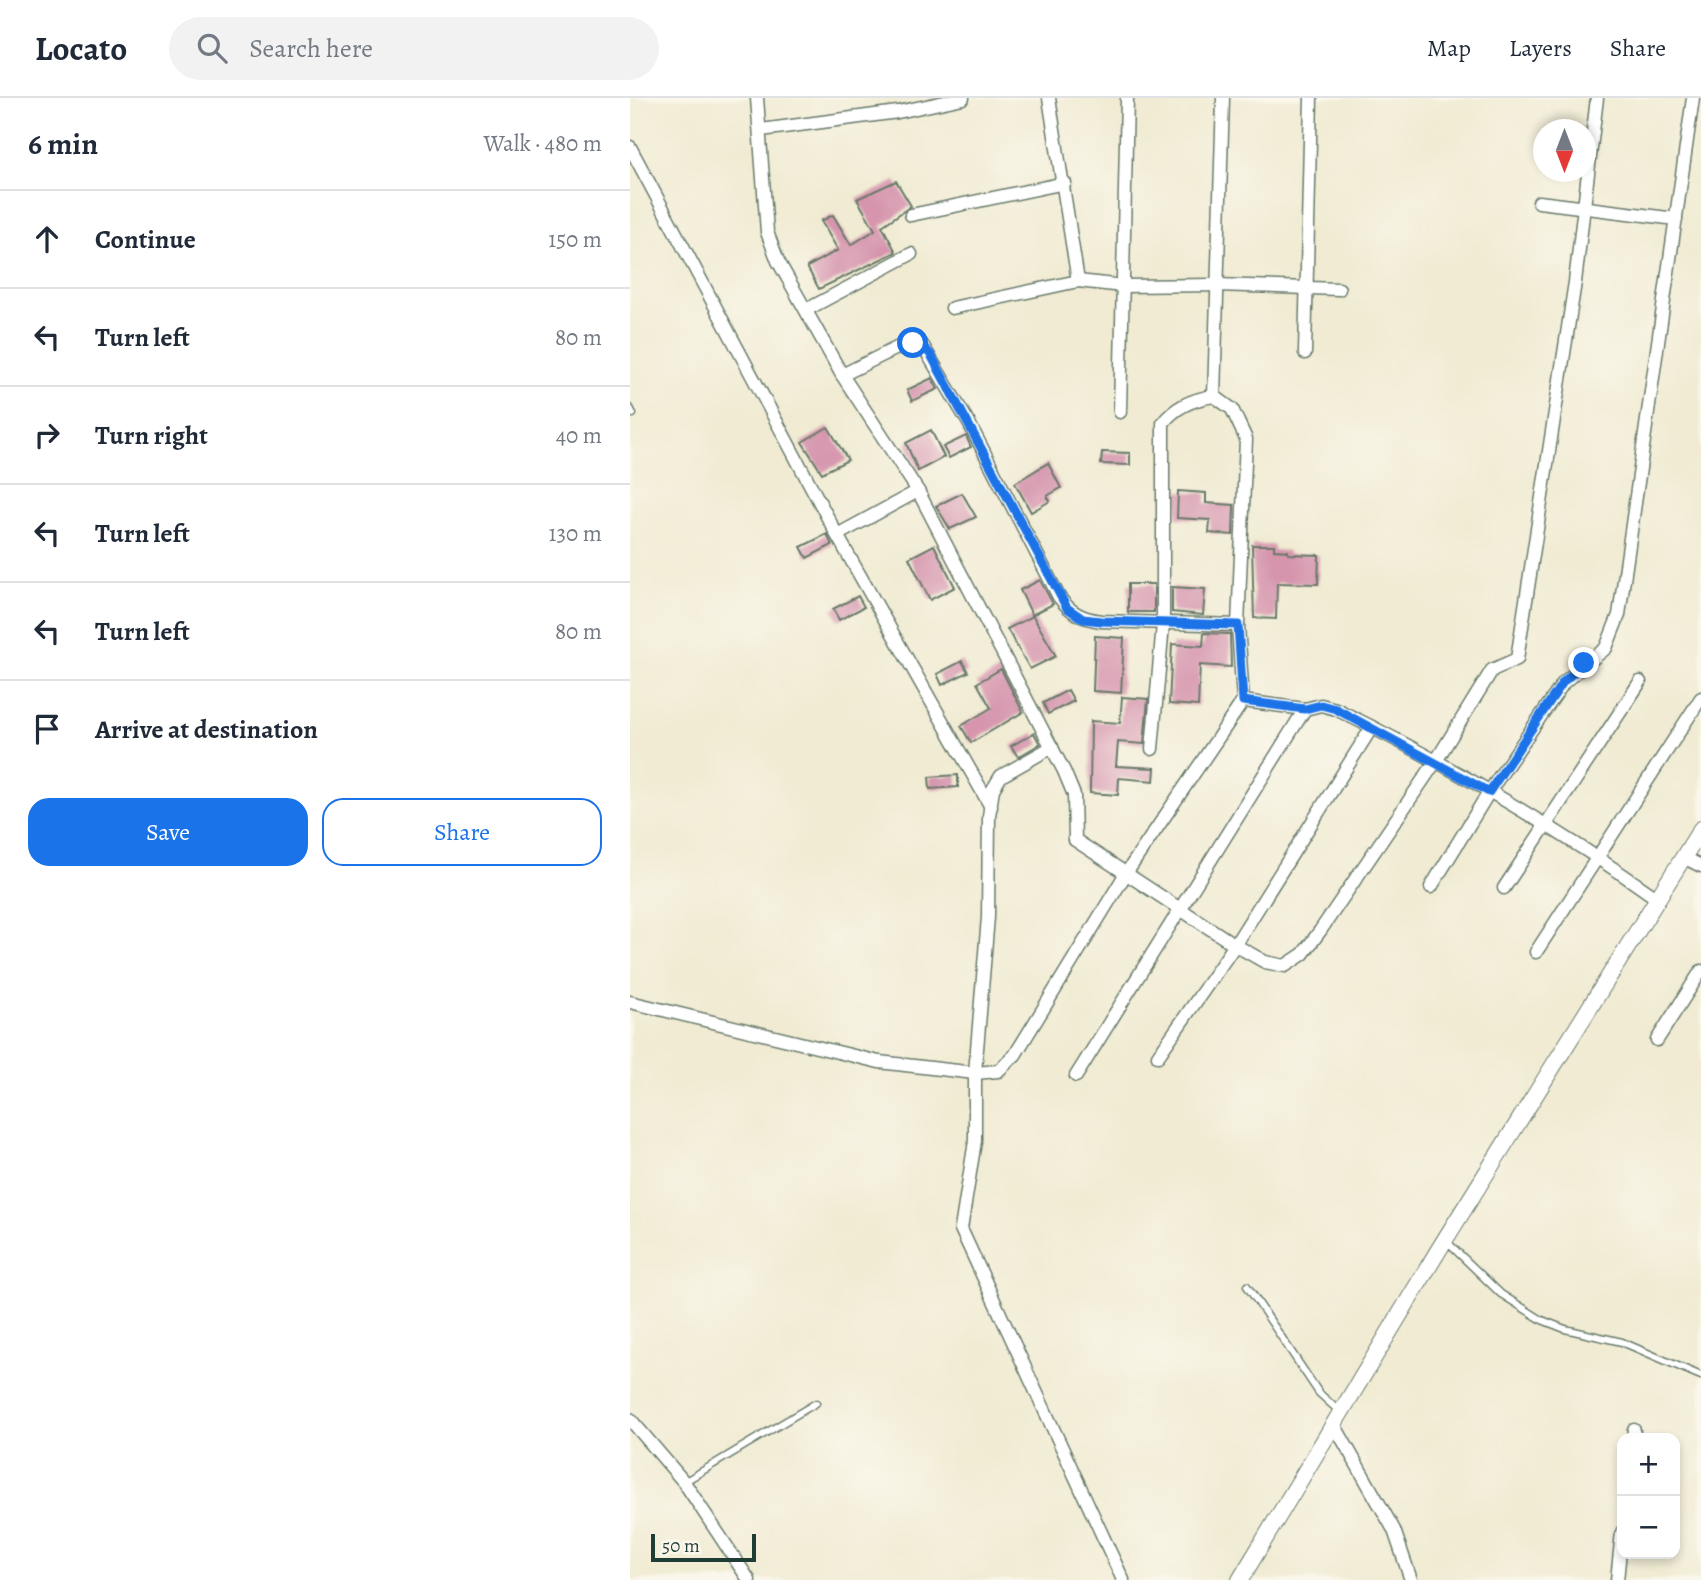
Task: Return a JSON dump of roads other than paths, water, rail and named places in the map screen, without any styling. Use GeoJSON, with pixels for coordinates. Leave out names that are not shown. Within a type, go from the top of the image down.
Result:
{"type":"FeatureCollection","features":[{"type":"Feature","properties":{"kind":"street"},"geometry":{"type":"LineString","coordinates":[[757,98],[768,232],[778,261],[842,375],[918,491],[1052,747],[1074,795],[1075,840],[1180,910],[1277,966],[1296,962],[1436,761],[1492,670],[1517,659],[1584,207],[1597,98]]}},
{"type":"Feature","properties":{"kind":"street"},"geometry":{"type":"LineString","coordinates":[[761,130],[898,112],[963,98]]}},
{"type":"Feature","properties":{"kind":"street"},"geometry":{"type":"LineString","coordinates":[[1049,98],[1065,183],[1078,281]]}},
{"type":"Feature","properties":{"kind":"street"},"geometry":{"type":"LineString","coordinates":[[1120,412],[1127,98]]}},
{"type":"Feature","properties":{"kind":"street"},"geometry":{"type":"LineString","coordinates":[[1214,396],[1223,98]]}},
{"type":"Feature","properties":{"kind":"street"},"geometry":{"type":"LineString","coordinates":[[1305,353],[1311,98]]}},
{"type":"Feature","properties":{"kind":"street"},"geometry":{"type":"LineString","coordinates":[[1432,887],[1489,792],[1563,682],[1606,648],[1619,615],[1693,98]]}},
{"type":"Feature","properties":{"kind":"street"},"geometry":{"type":"LineString","coordinates":[[630,147],[837,535],[990,807]]}},
{"type":"Feature","properties":{"kind":"street"},"geometry":{"type":"LineString","coordinates":[[911,215],[1065,183]]}},
{"type":"Feature","properties":{"kind":"street"},"geometry":{"type":"LineString","coordinates":[[1539,202],[1676,219]]}},
{"type":"Feature","properties":{"kind":"street"},"geometry":{"type":"LineString","coordinates":[[806,310],[911,254]]}},
{"type":"Feature","properties":{"kind":"street"},"geometry":{"type":"LineString","coordinates":[[952,308],[1078,281],[1123,286],[1216,285],[1339,289]]}},
{"type":"Feature","properties":{"kind":"street"},"geometry":{"type":"LineString","coordinates":[[842,375],[903,345],[913,343],[923,346],[970,425],[1067,608],[1083,619],[1238,625]]}},
{"type":"Feature","properties":{"kind":"street"},"geometry":{"type":"LineString","coordinates":[[630,1003],[879,1062],[975,1073],[998,1071],[1015,1055],[1125,875],[1243,701],[1238,625],[1246,439],[1232,409],[1214,396],[1200,398],[1172,411],[1163,423],[1163,624],[1152,750]]}},
{"type":"Feature","properties":{"kind":"street"},"geometry":{"type":"LineString","coordinates":[[837,535],[918,491]]}},
{"type":"Feature","properties":{"kind":"street"},"geometry":{"type":"LineString","coordinates":[[1504,888],[1640,682]]}},
{"type":"Feature","properties":{"kind":"street"},"geometry":{"type":"LineString","coordinates":[[1536,952],[1701,698]]}},
{"type":"Feature","properties":{"kind":"street"},"geometry":{"type":"LineString","coordinates":[[1243,701],[1305,709],[1317,705],[1328,707],[1373,727],[1545,824],[1658,899]]}},
{"type":"Feature","properties":{"kind":"street"},"geometry":{"type":"LineString","coordinates":[[1076,1076],[1305,709]]}},
{"type":"Feature","properties":{"kind":"street"},"geometry":{"type":"LineString","coordinates":[[1158,1056],[1235,944],[1373,727]]}},
{"type":"Feature","properties":{"kind":"street"},"geometry":{"type":"LineString","coordinates":[[1052,747],[1001,776],[993,789],[990,807],[988,917],[975,1073],[975,1141],[961,1229],[1123,1580]]}},
{"type":"Feature","properties":{"kind":"street"},"geometry":{"type":"LineString","coordinates":[[1240,1580],[1445,1239],[1701,829]]}},
{"type":"Feature","properties":{"kind":"street"},"geometry":{"type":"LineString","coordinates":[[1683,857],[1701,866]]}},
{"type":"Feature","properties":{"kind":"street"},"geometry":{"type":"LineString","coordinates":[[1657,1040],[1701,971]]}},
{"type":"Feature","properties":{"kind":"street"},"geometry":{"type":"LineString","coordinates":[[630,1419],[684,1482],[749,1580]]}},
{"type":"Feature","properties":{"kind":"street"},"geometry":{"type":"LineString","coordinates":[[1338,1420],[1394,1530],[1410,1580]]}},
{"type":"Feature","properties":{"kind":"street"},"geometry":{"type":"LineString","coordinates":[[1617,1580],[1619,1559]]}},
{"type":"Feature","properties":{"kind":"lane"},"geometry":{"type":"LineString","coordinates":[[1445,1239],[1500,1294],[1542,1320],[1565,1329],[1622,1342],[1701,1376]]}},
{"type":"Feature","properties":{"kind":"lane"},"geometry":{"type":"LineString","coordinates":[[1247,1286],[1338,1420]]}},
{"type":"Feature","properties":{"kind":"lane"},"geometry":{"type":"LineString","coordinates":[[684,1482],[816,1403]]}}]}
